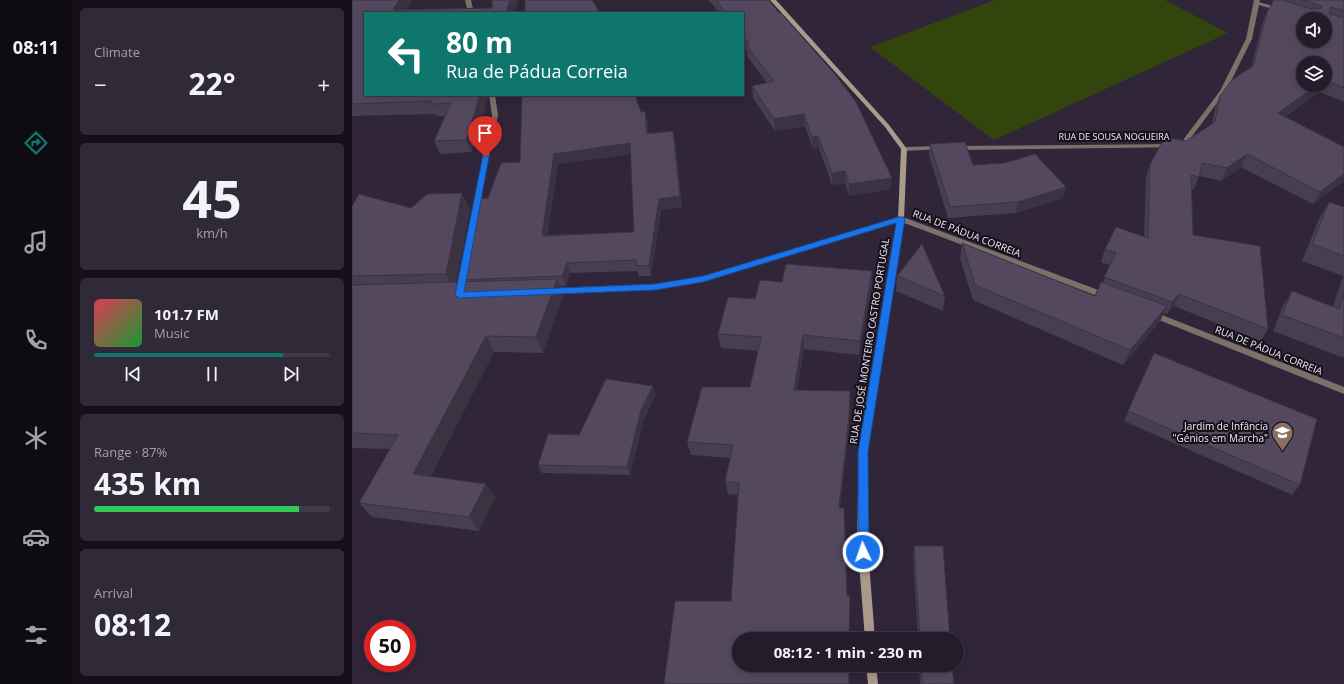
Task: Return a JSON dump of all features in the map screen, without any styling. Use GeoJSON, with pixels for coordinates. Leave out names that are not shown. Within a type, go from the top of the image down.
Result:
{"type":"FeatureCollection","features":[{"type":"Feature","properties":{"kind":"main road"},"geometry":{"type":"LineString","coordinates":[[773,0],[887,126],[904,149]]}},
{"type":"Feature","properties":{"kind":"main road","name":"RUA DE JOSÉ MONTEIRO CASTRO PORTUGAL"},"geometry":{"type":"LineString","coordinates":[[869,632],[862,537],[863,452],[901,219],[904,149]]}},
{"type":"Feature","properties":{"kind":"main road"},"geometry":{"type":"LineString","coordinates":[[872,672],[873,684]]}},
{"type":"Feature","properties":{"kind":"street"},"geometry":{"type":"LineString","coordinates":[[468,0],[471,12]]}},
{"type":"Feature","properties":{"kind":"street"},"geometry":{"type":"LineString","coordinates":[[1256,1],[1284,11]]}},
{"type":"Feature","properties":{"kind":"street","name":"RUA DE SOUSA NOGUEIRA"},"geometry":{"type":"LineString","coordinates":[[904,149],[1182,146],[1224,91],[1249,39],[1256,1]]}},
{"type":"Feature","properties":{"kind":"street"},"geometry":{"type":"LineString","coordinates":[[474,214],[495,115],[492,96]]}},
{"type":"Feature","properties":{"kind":"street","name":"RUA DE PÁDUA CORREIA"},"geometry":{"type":"LineString","coordinates":[[546,292],[655,287],[703,279],[901,219],[1115,300]]}},
{"type":"Feature","properties":{"kind":"street","name":"RUA DE PÁDUA CORREIA"},"geometry":{"type":"LineString","coordinates":[[1145,311],[1344,391]]}},
{"type":"Feature","properties":{"kind":"green space"},"geometry":{"type":"Polygon","coordinates":[[[995,0],[1165,0],[1228,33],[994,140],[870,47],[995,0]]]}},
{"type":"Feature","properties":{"kind":"building"},"geometry":{"type":"Polygon","coordinates":[[[352,0],[399,0],[393,10],[492,8],[492,0],[510,0],[506,12],[364,12],[364,96],[480,96],[466,140],[434,141],[451,103],[431,104],[432,101],[352,104],[352,0]]]}},
{"type":"Feature","properties":{"kind":"building"},"geometry":{"type":"Polygon","coordinates":[[[525,0],[592,0],[599,12],[525,12],[525,0]]]}},
{"type":"Feature","properties":{"kind":"building"},"geometry":{"type":"Polygon","coordinates":[[[716,0],[769,0],[834,73],[856,102],[892,178],[849,184],[845,171],[832,173],[818,136],[812,137],[804,114],[774,119],[752,86],[774,81],[746,45],[749,44],[744,37],[744,12],[725,12],[716,0]]]}},
{"type":"Feature","properties":{"kind":"building"},"geometry":{"type":"Polygon","coordinates":[[[1274,0],[1281,0],[1312,9],[1322,8],[1322,6],[1302,0],[1344,0],[1344,11],[1330,7],[1330,12],[1296,12],[1296,48],[1332,48],[1332,15],[1344,18],[1344,88],[1332,83],[1332,56],[1296,56],[1296,92],[1308,92],[1278,113],[1344,147],[1344,174],[1320,192],[1247,154],[1227,168],[1202,163],[1199,177],[1191,175],[1193,235],[1260,246],[1268,329],[1179,294],[1172,302],[1104,277],[1116,253],[1105,249],[1116,227],[1148,238],[1150,164],[1165,137],[1186,141],[1215,122],[1220,96],[1232,80],[1253,66],[1268,9],[1274,0]]]}},
{"type":"Feature","properties":{"kind":"building"},"geometry":{"type":"Polygon","coordinates":[[[522,96],[635,96],[641,112],[645,111],[647,134],[673,131],[680,196],[659,199],[649,266],[636,265],[636,260],[567,263],[562,276],[459,280],[474,199],[488,198],[501,163],[520,162],[522,96]],[[630,143],[554,154],[542,236],[634,232],[630,143]]]}},
{"type":"Feature","properties":{"kind":"building"},"geometry":{"type":"Polygon","coordinates":[[[965,142],[973,165],[1004,163],[1035,154],[1066,187],[1018,202],[950,207],[930,144],[965,142]]]}},
{"type":"Feature","properties":{"kind":"building"},"geometry":{"type":"Polygon","coordinates":[[[462,193],[446,274],[352,276],[352,206],[359,194],[411,208],[427,194],[462,193]]]}},
{"type":"Feature","properties":{"kind":"building"},"geometry":{"type":"Polygon","coordinates":[[[1329,202],[1344,207],[1344,256],[1312,244],[1329,202]]]}},
{"type":"Feature","properties":{"kind":"building"},"geometry":{"type":"Polygon","coordinates":[[[962,243],[1095,296],[1101,282],[1167,306],[1130,350],[975,285],[962,243]]]}},
{"type":"Feature","properties":{"kind":"building"},"geometry":{"type":"Polygon","coordinates":[[[922,244],[945,296],[897,276],[922,244]]]}},
{"type":"Feature","properties":{"kind":"building"},"geometry":{"type":"Polygon","coordinates":[[[786,264],[872,271],[860,341],[803,335],[794,390],[850,391],[849,416],[839,508],[844,508],[847,596],[850,596],[849,632],[732,632],[732,672],[849,672],[849,684],[664,684],[675,601],[731,601],[739,483],[725,481],[733,445],[687,442],[702,387],[750,387],[761,337],[718,334],[728,297],[755,299],[760,280],[782,282],[786,264]]]}},
{"type":"Feature","properties":{"kind":"building"},"geometry":{"type":"Polygon","coordinates":[[[557,279],[536,337],[486,336],[413,474],[486,484],[469,517],[359,503],[398,435],[352,433],[352,285],[557,279]]]}},
{"type":"Feature","properties":{"kind":"building"},"geometry":{"type":"Polygon","coordinates":[[[1292,291],[1339,309],[1344,291],[1344,338],[1282,315],[1292,291]]]}},
{"type":"Feature","properties":{"kind":"building"},"geometry":{"type":"Polygon","coordinates":[[[1154,353],[1317,419],[1300,485],[1128,411],[1154,353]]]}},
{"type":"Feature","properties":{"kind":"building"},"geometry":{"type":"Polygon","coordinates":[[[606,379],[653,386],[641,410],[627,467],[538,465],[548,434],[579,435],[606,379]]]}},
{"type":"Feature","properties":{"kind":"building"},"geometry":{"type":"Polygon","coordinates":[[[914,546],[943,546],[949,632],[920,632],[914,546]]]}},
{"type":"Feature","properties":{"kind":"building"},"geometry":{"type":"Polygon","coordinates":[[[921,672],[953,672],[954,684],[922,684],[921,672]]]}},
{"type":"Feature","properties":{"kind":"place","name":"Jardim de Infância \"Génios em Marcha\""},"geometry":{"type":"Point","coordinates":[1283,452]}},
{"type":"Feature","properties":{"kind":"route"},"geometry":{"type":"LineString","coordinates":[[485,157],[459,295],[655,287],[703,279],[901,219],[863,452],[863,552]]}}]}
